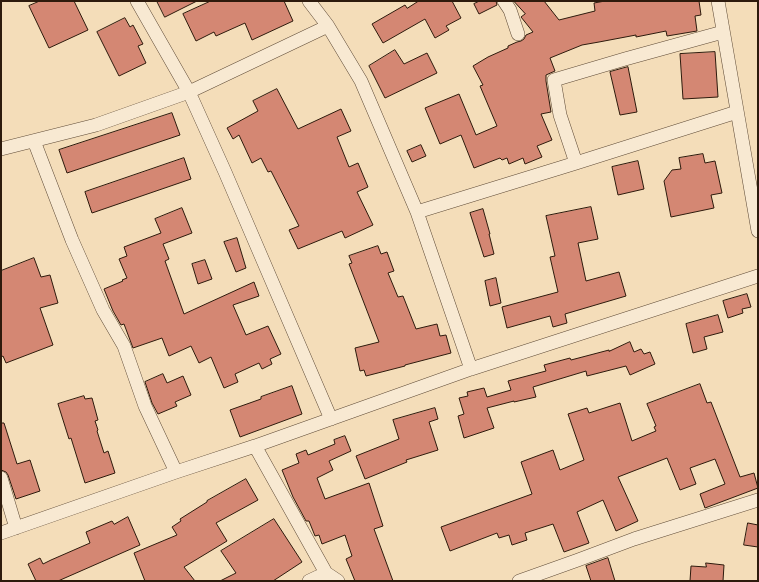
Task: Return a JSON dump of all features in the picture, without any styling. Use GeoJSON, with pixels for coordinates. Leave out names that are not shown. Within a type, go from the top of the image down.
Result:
{"type":"FeatureCollection","features":[{"type":"Feature","properties":{"kind":"street"},"geometry":{"type":"LineString","coordinates":[[137,1],[189,92],[331,419]]}},
{"type":"Feature","properties":{"kind":"street"},"geometry":{"type":"LineString","coordinates":[[309,1],[328,26],[360,81],[416,212],[471,369]]}},
{"type":"Feature","properties":{"kind":"street"},"geometry":{"type":"LineString","coordinates":[[504,1],[510,10],[518,34]]}},
{"type":"Feature","properties":{"kind":"street"},"geometry":{"type":"LineString","coordinates":[[718,1],[758,232]]}},
{"type":"Feature","properties":{"kind":"street"},"geometry":{"type":"LineString","coordinates":[[1,149],[96,125],[189,92],[328,26]]}},
{"type":"Feature","properties":{"kind":"street"},"geometry":{"type":"LineString","coordinates":[[576,163],[560,115],[554,80],[723,32]]}},
{"type":"Feature","properties":{"kind":"street"},"geometry":{"type":"LineString","coordinates":[[416,212],[737,112]]}},
{"type":"Feature","properties":{"kind":"street"},"geometry":{"type":"LineString","coordinates":[[34,140],[72,240],[103,310],[124,346],[145,406],[176,472]]}},
{"type":"Feature","properties":{"kind":"street"},"geometry":{"type":"LineString","coordinates":[[1,533],[255,446],[471,369],[758,276]]}},
{"type":"Feature","properties":{"kind":"street"},"geometry":{"type":"LineString","coordinates":[[255,446],[326,573],[338,581]]}},
{"type":"Feature","properties":{"kind":"street"},"geometry":{"type":"LineString","coordinates":[[1,478],[16,528]]}},
{"type":"Feature","properties":{"kind":"street"},"geometry":{"type":"LineString","coordinates":[[519,581],[634,538],[758,500]]}},
{"type":"Feature","properties":{"kind":"street"},"geometry":{"type":"LineString","coordinates":[[309,581],[326,573]]}},
{"type":"Feature","properties":{"kind":"building"},"geometry":{"type":"Polygon","coordinates":[[[40,1],[74,1],[88,30],[49,48],[29,6],[40,1]]]}},
{"type":"Feature","properties":{"kind":"building"},"geometry":{"type":"Polygon","coordinates":[[[157,1],[197,1],[165,17],[157,1]]]}},
{"type":"Feature","properties":{"kind":"building"},"geometry":{"type":"Polygon","coordinates":[[[211,1],[284,1],[293,21],[252,40],[245,23],[216,36],[214,32],[196,41],[183,14],[211,1]]]}},
{"type":"Feature","properties":{"kind":"building"},"geometry":{"type":"Polygon","coordinates":[[[419,1],[452,1],[461,18],[446,26],[449,30],[435,38],[425,19],[383,43],[372,24],[405,5],[407,8],[419,1]]]}},
{"type":"Feature","properties":{"kind":"building"},"geometry":{"type":"Polygon","coordinates":[[[480,1],[496,1],[497,5],[479,14],[474,4],[480,1]]]}},
{"type":"Feature","properties":{"kind":"building"},"geometry":{"type":"Polygon","coordinates":[[[514,1],[544,1],[559,20],[595,11],[594,3],[605,1],[699,1],[701,15],[695,16],[697,31],[667,36],[666,31],[636,37],[636,35],[582,45],[550,58],[555,71],[546,75],[551,112],[541,114],[552,140],[537,146],[542,157],[525,164],[523,158],[509,164],[507,158],[502,160],[500,158],[474,168],[461,135],[440,144],[425,108],[459,94],[476,135],[497,126],[480,86],[483,85],[473,66],[508,48],[508,46],[521,41],[526,35],[533,32],[521,17],[525,14],[514,1]]]}},
{"type":"Feature","properties":{"kind":"building"},"geometry":{"type":"Polygon","coordinates":[[[125,18],[130,27],[133,25],[143,44],[138,46],[146,63],[119,76],[97,32],[125,18]]]}},
{"type":"Feature","properties":{"kind":"building"},"geometry":{"type":"Polygon","coordinates":[[[395,50],[404,64],[427,53],[437,73],[385,98],[369,66],[395,50]]]}},
{"type":"Feature","properties":{"kind":"building"},"geometry":{"type":"Polygon","coordinates":[[[715,52],[718,97],[683,99],[680,54],[715,52]]]}},
{"type":"Feature","properties":{"kind":"building"},"geometry":{"type":"Polygon","coordinates":[[[628,67],[637,112],[620,115],[610,72],[628,67]]]}},
{"type":"Feature","properties":{"kind":"building"},"geometry":{"type":"Polygon","coordinates":[[[277,89],[298,129],[341,109],[351,131],[337,137],[349,167],[358,163],[368,187],[357,192],[373,225],[345,238],[342,231],[298,249],[289,230],[299,226],[271,171],[268,172],[261,158],[252,163],[239,135],[233,139],[227,128],[258,111],[253,101],[277,89]]]}},
{"type":"Feature","properties":{"kind":"building"},"geometry":{"type":"Polygon","coordinates":[[[172,113],[180,135],[67,173],[59,150],[172,113]]]}},
{"type":"Feature","properties":{"kind":"building"},"geometry":{"type":"Polygon","coordinates":[[[421,145],[426,156],[412,162],[407,151],[421,145]]]}},
{"type":"Feature","properties":{"kind":"building"},"geometry":{"type":"Polygon","coordinates":[[[703,154],[705,163],[715,161],[722,193],[711,195],[714,208],[671,217],[664,181],[672,170],[681,169],[679,158],[703,154]]]}},
{"type":"Feature","properties":{"kind":"building"},"geometry":{"type":"Polygon","coordinates":[[[184,158],[191,179],[92,213],[85,192],[184,158]]]}},
{"type":"Feature","properties":{"kind":"building"},"geometry":{"type":"Polygon","coordinates":[[[638,161],[644,189],[618,195],[612,167],[638,161]]]}},
{"type":"Feature","properties":{"kind":"building"},"geometry":{"type":"Polygon","coordinates":[[[591,207],[598,239],[578,243],[586,281],[619,272],[626,296],[565,314],[567,323],[553,327],[550,316],[507,328],[502,307],[558,292],[550,257],[555,256],[546,216],[591,207]]]}},
{"type":"Feature","properties":{"kind":"building"},"geometry":{"type":"Polygon","coordinates":[[[182,208],[192,233],[163,244],[169,259],[165,261],[184,314],[254,282],[259,296],[233,305],[246,335],[268,326],[281,354],[270,359],[272,364],[262,369],[259,363],[235,374],[238,382],[224,388],[211,357],[199,363],[191,346],[169,356],[162,338],[133,348],[124,324],[121,325],[113,311],[104,289],[127,278],[119,259],[127,256],[124,247],[161,233],[155,219],[182,208]]]}},
{"type":"Feature","properties":{"kind":"building"},"geometry":{"type":"Polygon","coordinates":[[[483,209],[494,254],[484,257],[470,213],[483,209]]]}},
{"type":"Feature","properties":{"kind":"building"},"geometry":{"type":"Polygon","coordinates":[[[237,238],[246,268],[236,272],[224,242],[237,238]]]}},
{"type":"Feature","properties":{"kind":"building"},"geometry":{"type":"Polygon","coordinates":[[[378,246],[381,254],[387,252],[394,271],[388,273],[398,297],[403,296],[416,329],[437,324],[440,336],[446,335],[451,353],[366,376],[364,370],[360,371],[355,348],[379,342],[349,264],[352,263],[349,256],[378,246]]]}},
{"type":"Feature","properties":{"kind":"building"},"geometry":{"type":"Polygon","coordinates":[[[34,258],[41,277],[50,275],[58,303],[40,308],[53,345],[6,363],[3,356],[1,357],[1,271],[34,258]]]}},
{"type":"Feature","properties":{"kind":"building"},"geometry":{"type":"Polygon","coordinates":[[[205,260],[212,279],[198,284],[192,264],[205,260]]]}},
{"type":"Feature","properties":{"kind":"building"},"geometry":{"type":"Polygon","coordinates":[[[496,278],[501,303],[490,306],[485,281],[496,278]]]}},
{"type":"Feature","properties":{"kind":"building"},"geometry":{"type":"Polygon","coordinates":[[[747,294],[751,307],[742,309],[743,313],[728,318],[723,301],[747,294]]]}},
{"type":"Feature","properties":{"kind":"building"},"geometry":{"type":"Polygon","coordinates":[[[718,315],[723,332],[704,337],[707,349],[693,353],[686,324],[718,315]]]}},
{"type":"Feature","properties":{"kind":"building"},"geometry":{"type":"Polygon","coordinates":[[[630,342],[634,352],[641,349],[644,354],[650,352],[655,364],[630,375],[626,366],[587,376],[586,371],[533,387],[536,397],[487,408],[494,428],[464,438],[458,416],[464,414],[459,398],[468,396],[467,392],[484,388],[487,397],[511,390],[508,381],[546,371],[544,365],[570,358],[571,360],[609,351],[630,342]]]}},
{"type":"Feature","properties":{"kind":"building"},"geometry":{"type":"Polygon","coordinates":[[[163,374],[167,383],[183,376],[191,395],[175,402],[177,406],[158,414],[152,403],[145,382],[163,374]]]}},
{"type":"Feature","properties":{"kind":"building"},"geometry":{"type":"Polygon","coordinates":[[[700,384],[707,403],[711,402],[740,477],[754,473],[758,488],[705,508],[700,494],[725,484],[715,459],[690,468],[696,484],[680,490],[667,458],[618,477],[638,521],[616,531],[603,500],[577,512],[589,543],[564,552],[553,524],[525,533],[527,540],[512,545],[509,535],[499,538],[497,533],[450,551],[441,527],[532,494],[521,462],[553,450],[560,470],[584,460],[568,414],[587,408],[589,413],[620,403],[632,441],[656,431],[654,427],[656,426],[647,404],[700,384]]]}},
{"type":"Feature","properties":{"kind":"building"},"geometry":{"type":"Polygon","coordinates":[[[292,386],[302,414],[240,437],[230,410],[292,386]]]}},
{"type":"Feature","properties":{"kind":"building"},"geometry":{"type":"Polygon","coordinates":[[[84,396],[85,399],[92,398],[98,420],[95,421],[97,431],[104,453],[108,451],[115,473],[85,483],[71,438],[69,439],[58,404],[84,396]]]}},
{"type":"Feature","properties":{"kind":"building"},"geometry":{"type":"Polygon","coordinates":[[[435,408],[438,419],[429,422],[438,450],[406,460],[407,462],[365,479],[356,456],[399,439],[393,420],[435,408]]]}},
{"type":"Feature","properties":{"kind":"building"},"geometry":{"type":"Polygon","coordinates":[[[1,423],[4,423],[17,464],[30,460],[40,491],[16,499],[8,475],[6,472],[1,470],[1,423]]]}},
{"type":"Feature","properties":{"kind":"building"},"geometry":{"type":"Polygon","coordinates":[[[345,436],[351,451],[329,461],[333,470],[317,478],[325,499],[369,483],[383,526],[374,529],[393,581],[355,581],[346,559],[352,556],[345,535],[322,544],[319,535],[315,536],[309,521],[306,521],[293,497],[282,470],[299,463],[296,454],[306,450],[308,455],[335,444],[334,440],[345,436]]]}},
{"type":"Feature","properties":{"kind":"building"},"geometry":{"type":"Polygon","coordinates":[[[246,479],[258,500],[216,523],[227,541],[184,567],[195,581],[145,581],[134,553],[177,535],[172,527],[181,521],[180,519],[207,501],[246,479]]]}},
{"type":"Feature","properties":{"kind":"building"},"geometry":{"type":"Polygon","coordinates":[[[128,517],[140,545],[58,581],[36,581],[28,564],[40,558],[43,564],[90,543],[86,532],[112,521],[114,524],[128,517]]]}},
{"type":"Feature","properties":{"kind":"building"},"geometry":{"type":"Polygon","coordinates":[[[274,519],[302,562],[273,581],[220,581],[236,573],[221,551],[274,519]]]}},
{"type":"Feature","properties":{"kind":"building"},"geometry":{"type":"Polygon","coordinates":[[[748,523],[758,525],[758,547],[744,545],[748,523]]]}},
{"type":"Feature","properties":{"kind":"building"},"geometry":{"type":"Polygon","coordinates":[[[608,558],[615,581],[591,581],[586,566],[608,558]]]}},
{"type":"Feature","properties":{"kind":"building"},"geometry":{"type":"Polygon","coordinates":[[[706,563],[724,565],[723,581],[690,581],[691,566],[706,567],[706,563]]]}}]}
